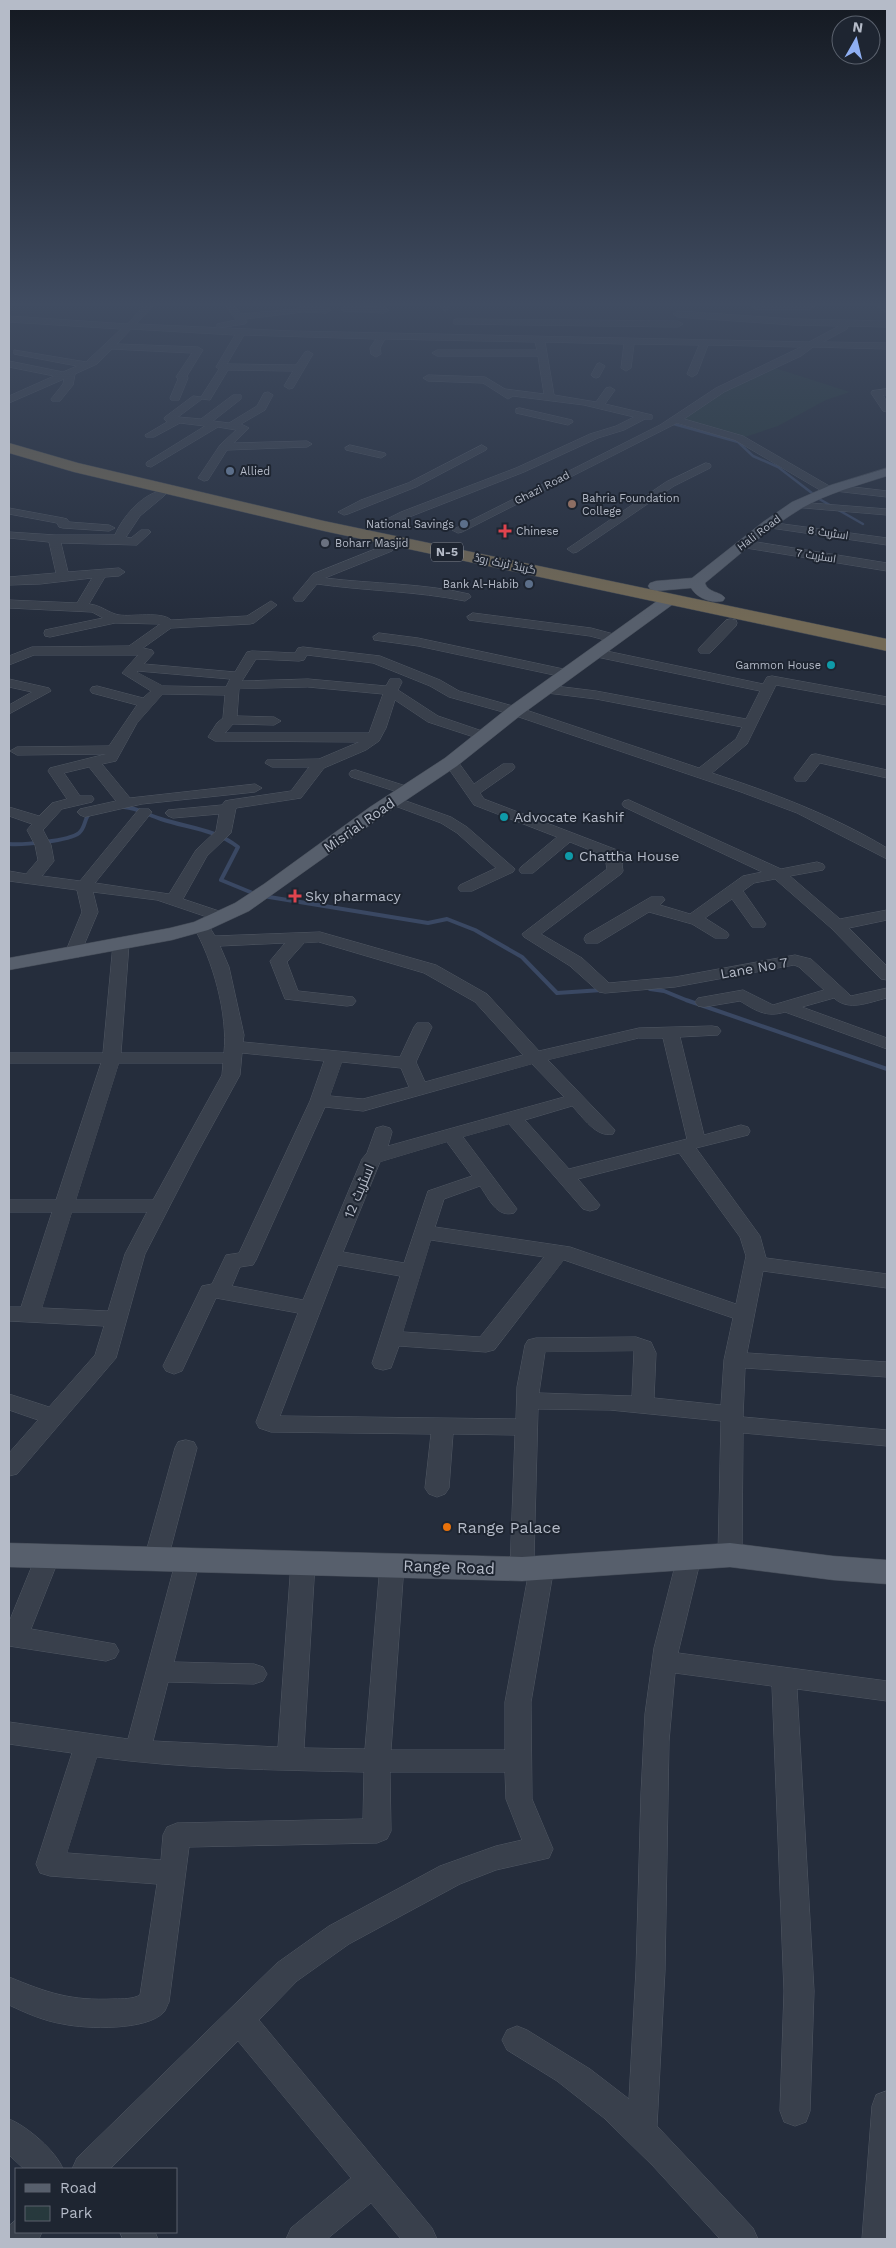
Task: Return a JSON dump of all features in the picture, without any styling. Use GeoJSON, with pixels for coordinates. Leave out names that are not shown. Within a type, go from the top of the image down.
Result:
{"type":"FeatureCollection","features":[{"type":"Feature","properties":{"kind":"highway","name":"گرینڈ ٹرنک روڈ"},"geometry":{"type":"LineString","coordinates":[[17,447],[74,467],[342,520],[887,635]]}},
{"type":"Feature","properties":{"kind":"highway"},"geometry":{"type":"LineString","coordinates":[[132,470],[247,501],[122,473],[132,470]]}},
{"type":"Feature","properties":{"kind":"highway","name":"گرینڈ ٹرنک روڈ"},"geometry":{"type":"LineString","coordinates":[[247,501],[324,526],[887,644]]}},
{"type":"Feature","properties":{"kind":"main road","name":"Hali Road"},"geometry":{"type":"LineString","coordinates":[[656,586],[682,586],[697,582],[771,523],[802,502],[830,490],[887,472]]}},
{"type":"Feature","properties":{"kind":"main road"},"geometry":{"type":"LineString","coordinates":[[697,582],[697,587],[702,592],[716,598]]}},
{"type":"Feature","properties":{"kind":"main road","name":"Misrial Road"},"geometry":{"type":"LineString","coordinates":[[9,964],[121,944],[205,933],[222,917],[242,907],[271,888],[451,762],[515,711],[670,599]]}},
{"type":"Feature","properties":{"kind":"main road","name":"Range Road"},"geometry":{"type":"LineString","coordinates":[[9,1555],[532,1568],[730,1555],[834,1568],[887,1572]]}},
{"type":"Feature","properties":{"kind":"street"},"geometry":{"type":"LineString","coordinates":[[182,411],[169,419],[244,428],[224,447],[204,478]]}},
{"type":"Feature","properties":{"kind":"street"},"geometry":{"type":"LineString","coordinates":[[203,423],[219,411]]}},
{"type":"Feature","properties":{"kind":"street"},"geometry":{"type":"LineString","coordinates":[[231,426],[256,411]]}},
{"type":"Feature","properties":{"kind":"street"},"geometry":{"type":"LineString","coordinates":[[520,411],[569,411]]}},
{"type":"Feature","properties":{"kind":"street"},"geometry":{"type":"LineString","coordinates":[[542,411],[568,422]]}},
{"type":"Feature","properties":{"kind":"street"},"geometry":{"type":"LineString","coordinates":[[621,411],[743,440],[750,447],[830,490],[887,494]]}},
{"type":"Feature","properties":{"kind":"street","name":"Ghazi Road"},"geometry":{"type":"LineString","coordinates":[[458,530],[672,422],[689,411]]}},
{"type":"Feature","properties":{"kind":"street"},"geometry":{"type":"LineString","coordinates":[[389,522],[405,514],[520,470],[594,436],[620,428],[644,416]]}},
{"type":"Feature","properties":{"kind":"street"},"geometry":{"type":"LineString","coordinates":[[150,435],[178,420]]}},
{"type":"Feature","properties":{"kind":"street"},"geometry":{"type":"LineString","coordinates":[[151,464],[216,424]]}},
{"type":"Feature","properties":{"kind":"street"},"geometry":{"type":"LineString","coordinates":[[224,447],[307,444]]}},
{"type":"Feature","properties":{"kind":"street"},"geometry":{"type":"LineString","coordinates":[[350,448],[381,455]]}},
{"type":"Feature","properties":{"kind":"street"},"geometry":{"type":"LineString","coordinates":[[344,512],[365,502],[412,485],[482,448]]}},
{"type":"Feature","properties":{"kind":"street"},"geometry":{"type":"LineString","coordinates":[[573,549],[670,484],[706,466]]}},
{"type":"Feature","properties":{"kind":"street"},"geometry":{"type":"LineString","coordinates":[[9,535],[55,539],[121,534],[139,509],[160,494]]}},
{"type":"Feature","properties":{"kind":"street"},"geometry":{"type":"LineString","coordinates":[[802,502],[828,507],[887,512]]}},
{"type":"Feature","properties":{"kind":"street"},"geometry":{"type":"LineString","coordinates":[[9,511],[63,521],[63,525],[121,534]]}},
{"type":"Feature","properties":{"kind":"street"},"geometry":{"type":"LineString","coordinates":[[771,523],[887,538]]}},
{"type":"Feature","properties":{"kind":"street","name":"اسٹریٹ 8"},"geometry":{"type":"LineString","coordinates":[[771,523],[887,542]]}},
{"type":"Feature","properties":{"kind":"street"},"geometry":{"type":"LineString","coordinates":[[121,534],[124,542],[135,542],[145,532]]}},
{"type":"Feature","properties":{"kind":"street"},"geometry":{"type":"LineString","coordinates":[[55,539],[54,548],[62,570],[62,576]]}},
{"type":"Feature","properties":{"kind":"street","name":"اسٹریٹ 7"},"geometry":{"type":"LineString","coordinates":[[744,544],[887,567]]}},
{"type":"Feature","properties":{"kind":"street"},"geometry":{"type":"LineString","coordinates":[[299,598],[313,580],[388,548]]}},
{"type":"Feature","properties":{"kind":"street"},"geometry":{"type":"LineString","coordinates":[[9,581],[40,580],[62,576],[119,572]]}},
{"type":"Feature","properties":{"kind":"street"},"geometry":{"type":"LineString","coordinates":[[81,606],[101,573]]}},
{"type":"Feature","properties":{"kind":"street"},"geometry":{"type":"LineString","coordinates":[[313,580],[365,587],[436,591],[465,598]]}},
{"type":"Feature","properties":{"kind":"street"},"geometry":{"type":"LineString","coordinates":[[9,604],[81,606],[95,608],[115,619]]}},
{"type":"Feature","properties":{"kind":"street"},"geometry":{"type":"LineString","coordinates":[[132,650],[168,624],[250,620],[271,605]]}},
{"type":"Feature","properties":{"kind":"street"},"geometry":{"type":"LineString","coordinates":[[473,617],[591,632],[616,639]]}},
{"type":"Feature","properties":{"kind":"street"},"geometry":{"type":"LineString","coordinates":[[63,619],[52,632],[115,619],[164,620],[168,624]]}},
{"type":"Feature","properties":{"kind":"street"},"geometry":{"type":"LineString","coordinates":[[705,650],[730,623]]}},
{"type":"Feature","properties":{"kind":"street"},"geometry":{"type":"LineString","coordinates":[[379,637],[418,642],[568,674]]}},
{"type":"Feature","properties":{"kind":"street"},"geometry":{"type":"LineString","coordinates":[[9,661],[32,651],[132,650],[147,653],[129,673],[160,690],[234,684],[308,683],[389,690],[433,719],[483,736]]}},
{"type":"Feature","properties":{"kind":"street"},"geometry":{"type":"LineString","coordinates":[[230,720],[234,684],[252,655],[299,658],[303,651],[375,659],[454,694],[515,711],[802,810],[853,834],[887,854]]}},
{"type":"Feature","properties":{"kind":"street"},"geometry":{"type":"LineString","coordinates":[[597,653],[767,689]]}},
{"type":"Feature","properties":{"kind":"street"},"geometry":{"type":"LineString","coordinates":[[133,667],[234,684]]}},
{"type":"Feature","properties":{"kind":"street"},"geometry":{"type":"LineString","coordinates":[[272,763],[321,763],[346,755],[374,738],[388,700],[389,690],[396,681],[408,672]]}},
{"type":"Feature","properties":{"kind":"street"},"geometry":{"type":"LineString","coordinates":[[702,774],[742,741],[772,680],[887,701]]}},
{"type":"Feature","properties":{"kind":"street"},"geometry":{"type":"LineString","coordinates":[[9,683],[44,691],[9,710]]}},
{"type":"Feature","properties":{"kind":"street"},"geometry":{"type":"LineString","coordinates":[[547,689],[589,694],[749,724]]}},
{"type":"Feature","properties":{"kind":"street"},"geometry":{"type":"LineString","coordinates":[[97,690],[145,703]]}},
{"type":"Feature","properties":{"kind":"street"},"geometry":{"type":"LineString","coordinates":[[80,807],[54,772],[111,758],[128,723],[145,703],[160,690]]}},
{"type":"Feature","properties":{"kind":"street"},"geometry":{"type":"LineString","coordinates":[[266,717],[230,720],[222,726],[215,737],[374,738]]}},
{"type":"Feature","properties":{"kind":"street"},"geometry":{"type":"LineString","coordinates":[[17,751],[114,750]]}},
{"type":"Feature","properties":{"kind":"street"},"geometry":{"type":"LineString","coordinates":[[801,778],[816,758],[887,774]]}},
{"type":"Feature","properties":{"kind":"street"},"geometry":{"type":"LineString","coordinates":[[92,762],[121,797]]}},
{"type":"Feature","properties":{"kind":"street"},"geometry":{"type":"LineString","coordinates":[[451,762],[479,802],[511,813],[567,837],[527,870]]}},
{"type":"Feature","properties":{"kind":"street"},"geometry":{"type":"LineString","coordinates":[[174,900],[199,858],[218,835],[230,804],[296,795],[321,763]]}},
{"type":"Feature","properties":{"kind":"street"},"geometry":{"type":"LineString","coordinates":[[471,792],[508,768]]}},
{"type":"Feature","properties":{"kind":"street"},"geometry":{"type":"LineString","coordinates":[[356,774],[462,830],[507,870],[466,888]]}},
{"type":"Feature","properties":{"kind":"street"},"geometry":{"type":"LineString","coordinates":[[30,879],[46,860],[41,842],[35,830],[58,806],[80,807],[121,797],[303,784]]}},
{"type":"Feature","properties":{"kind":"street"},"geometry":{"type":"LineString","coordinates":[[629,804],[778,873],[837,925],[887,975]]}},
{"type":"Feature","properties":{"kind":"street"},"geometry":{"type":"LineString","coordinates":[[173,813],[228,810]]}},
{"type":"Feature","properties":{"kind":"street"},"geometry":{"type":"LineString","coordinates":[[9,811],[42,822]]}},
{"type":"Feature","properties":{"kind":"street"},"geometry":{"type":"LineString","coordinates":[[84,886],[144,812]]}},
{"type":"Feature","properties":{"kind":"street","name":"Lane No 7"},"geometry":{"type":"LineString","coordinates":[[567,837],[619,855],[614,863],[616,871],[530,934],[576,962],[605,988],[675,982],[795,960],[805,963],[846,1000],[852,1001],[887,993]]}},
{"type":"Feature","properties":{"kind":"street"},"geometry":{"type":"LineString","coordinates":[[693,919],[749,879],[817,867]]}},
{"type":"Feature","properties":{"kind":"street"},"geometry":{"type":"LineString","coordinates":[[9,876],[159,896],[222,917]]}},
{"type":"Feature","properties":{"kind":"street"},"geometry":{"type":"LineString","coordinates":[[73,953],[90,912],[84,886]]}},
{"type":"Feature","properties":{"kind":"street"},"geometry":{"type":"LineString","coordinates":[[734,890],[758,924]]}},
{"type":"Feature","properties":{"kind":"street"},"geometry":{"type":"LineString","coordinates":[[592,939],[653,903],[693,919],[720,935]]}},
{"type":"Feature","properties":{"kind":"street"},"geometry":{"type":"LineString","coordinates":[[837,925],[887,916]]}},
{"type":"Feature","properties":{"kind":"street"},"geometry":{"type":"LineString","coordinates":[[9,1468],[52,1416],[105,1358],[135,1254],[231,1075],[235,1035],[221,967],[205,933],[300,937],[320,936],[430,969],[481,998],[606,1130]]}},
{"type":"Feature","properties":{"kind":"street"},"geometry":{"type":"LineString","coordinates":[[300,937],[278,961],[290,995],[347,1001]]}},
{"type":"Feature","properties":{"kind":"street"},"geometry":{"type":"LineString","coordinates":[[116,1319],[19,1315],[63,1206],[112,1058],[121,944]]}},
{"type":"Feature","properties":{"kind":"street"},"geometry":{"type":"LineString","coordinates":[[704,1002],[742,995],[769,1010],[786,1007],[835,992]]}},
{"type":"Feature","properties":{"kind":"street"},"geometry":{"type":"LineString","coordinates":[[786,1007],[887,1044]]}},
{"type":"Feature","properties":{"kind":"street"},"geometry":{"type":"LineString","coordinates":[[406,1063],[423,1027]]}},
{"type":"Feature","properties":{"kind":"street"},"geometry":{"type":"LineString","coordinates":[[319,1101],[363,1105],[536,1057],[639,1033],[712,1031]]}},
{"type":"Feature","properties":{"kind":"street"},"geometry":{"type":"LineString","coordinates":[[670,1032],[691,1144],[750,1236],[756,1256],[735,1360],[730,1555]]}},
{"type":"Feature","properties":{"kind":"street"},"geometry":{"type":"LineString","coordinates":[[9,1058],[112,1058],[233,1052],[335,1056],[406,1063],[410,1066],[419,1089]]}},
{"type":"Feature","properties":{"kind":"street"},"geometry":{"type":"LineString","coordinates":[[222,1290],[221,1287],[233,1260],[246,1260],[319,1101],[335,1056]]}},
{"type":"Feature","properties":{"kind":"street","name":"اسٹریٹ 12"},"geometry":{"type":"LineString","coordinates":[[443,1426],[271,1424],[267,1422],[310,1308],[372,1159],[376,1156],[451,1134],[577,1099]]}},
{"type":"Feature","properties":{"kind":"street"},"geometry":{"type":"LineString","coordinates":[[512,1117],[590,1205]]}},
{"type":"Feature","properties":{"kind":"street"},"geometry":{"type":"LineString","coordinates":[[564,1176],[742,1131]]}},
{"type":"Feature","properties":{"kind":"street"},"geometry":{"type":"LineString","coordinates":[[376,1156],[383,1132]]}},
{"type":"Feature","properties":{"kind":"street"},"geometry":{"type":"LineString","coordinates":[[451,1134],[507,1209]]}},
{"type":"Feature","properties":{"kind":"street"},"geometry":{"type":"LineString","coordinates":[[383,1363],[435,1195],[484,1178]]}},
{"type":"Feature","properties":{"kind":"street"},"geometry":{"type":"LineString","coordinates":[[9,1206],[160,1206]]}},
{"type":"Feature","properties":{"kind":"street"},"geometry":{"type":"LineString","coordinates":[[423,1232],[570,1254],[744,1314]]}},
{"type":"Feature","properties":{"kind":"street"},"geometry":{"type":"LineString","coordinates":[[391,1338],[486,1346],[558,1253]]}},
{"type":"Feature","properties":{"kind":"street"},"geometry":{"type":"LineString","coordinates":[[331,1257],[411,1272]]}},
{"type":"Feature","properties":{"kind":"street"},"geometry":{"type":"LineString","coordinates":[[754,1263],[887,1281]]}},
{"type":"Feature","properties":{"kind":"street"},"geometry":{"type":"LineString","coordinates":[[174,1366],[207,1294],[213,1289],[310,1308]]}},
{"type":"Feature","properties":{"kind":"street"},"geometry":{"type":"LineString","coordinates":[[89,2168],[287,1972],[339,1935],[450,1875],[496,1858],[539,1850],[519,1799],[518,1762],[518,1702],[532,1568],[527,1427],[532,1358],[536,1345],[636,1344],[643,1347],[645,1353],[643,1405]]}},
{"type":"Feature","properties":{"kind":"street"},"geometry":{"type":"LineString","coordinates":[[735,1360],[887,1370]]}},
{"type":"Feature","properties":{"kind":"street"},"geometry":{"type":"LineString","coordinates":[[528,1401],[610,1402],[643,1405],[732,1419],[887,1438]]}},
{"type":"Feature","properties":{"kind":"street"},"geometry":{"type":"LineString","coordinates":[[9,1402],[52,1416]]}},
{"type":"Feature","properties":{"kind":"street"},"geometry":{"type":"LineString","coordinates":[[437,1488],[443,1426],[527,1427]]}},
{"type":"Feature","properties":{"kind":"street"},"geometry":{"type":"LineString","coordinates":[[156,1559],[186,1448]]}},
{"type":"Feature","properties":{"kind":"street"},"geometry":{"type":"LineString","coordinates":[[48,1556],[12,1636],[106,1651]]}},
{"type":"Feature","properties":{"kind":"street"},"geometry":{"type":"LineString","coordinates":[[641,2132],[647,2072],[652,1938],[654,1776],[664,1661],[674,1612],[689,1558]]}},
{"type":"Feature","properties":{"kind":"street"},"geometry":{"type":"LineString","coordinates":[[138,1750],[188,1560]]}},
{"type":"Feature","properties":{"kind":"street"},"geometry":{"type":"LineString","coordinates":[[290,1760],[303,1563]]}},
{"type":"Feature","properties":{"kind":"street"},"geometry":{"type":"LineString","coordinates":[[9,1992],[38,2005],[69,2013],[131,2012],[148,2007],[154,2002],[177,1835],[377,1831],[377,1762],[392,1565]]}},
{"type":"Feature","properties":{"kind":"street"},"geometry":{"type":"LineString","coordinates":[[664,1661],[887,1691]]}},
{"type":"Feature","properties":{"kind":"street"},"geometry":{"type":"LineString","coordinates":[[158,1672],[254,1674]]}},
{"type":"Feature","properties":{"kind":"street"},"geometry":{"type":"LineString","coordinates":[[784,1677],[799,1992],[794,2112]]}},
{"type":"Feature","properties":{"kind":"street"},"geometry":{"type":"LineString","coordinates":[[9,1733],[138,1750],[290,1760],[518,1762]]}},
{"type":"Feature","properties":{"kind":"street"},"geometry":{"type":"LineString","coordinates":[[88,1744],[50,1864],[173,1873]]}},
{"type":"Feature","properties":{"kind":"street"},"geometry":{"type":"LineString","coordinates":[[239,2019],[420,2239]]}},
{"type":"Feature","properties":{"kind":"street"},"geometry":{"type":"LineString","coordinates":[[517,2040],[585,2082],[614,2106],[742,2239]]}},
{"type":"Feature","properties":{"kind":"street"},"geometry":{"type":"LineString","coordinates":[[878,2239],[887,2106]]}},
{"type":"Feature","properties":{"kind":"street"},"geometry":{"type":"LineString","coordinates":[[9,2134],[46,2168]]}},
{"type":"Feature","properties":{"kind":"street"},"geometry":{"type":"LineString","coordinates":[[302,2239],[372,2181]]}},
{"type":"Feature","properties":{"kind":"green space"},"geometry":{"type":"Polygon","coordinates":[[[690,411],[806,411],[778,426],[742,438],[677,420],[690,411]]]}},
{"type":"Feature","properties":{"kind":"waterway"},"geometry":{"type":"LineString","coordinates":[[670,423],[738,442],[753,456],[778,467],[821,500],[863,524]]}},
{"type":"Feature","properties":{"kind":"waterway"},"geometry":{"type":"LineString","coordinates":[[124,807],[211,833],[229,841],[238,847],[221,880],[255,894]]}},
{"type":"Feature","properties":{"kind":"waterway"},"geometry":{"type":"LineString","coordinates":[[9,844],[46,842],[74,836],[81,831],[90,813]]}},
{"type":"Feature","properties":{"kind":"waterway"},"geometry":{"type":"LineString","coordinates":[[263,896],[428,923],[447,919],[475,930],[522,957],[557,993],[602,990]]}},
{"type":"Feature","properties":{"kind":"waterway"},"geometry":{"type":"LineString","coordinates":[[650,989],[664,991],[887,1069]]}},
{"type":"Feature","properties":{"kind":"place","name":"Allied"},"geometry":{"type":"Point","coordinates":[230,471]}},
{"type":"Feature","properties":{"kind":"place","name":"Bahria Foundation College"},"geometry":{"type":"Point","coordinates":[572,504]}},
{"type":"Feature","properties":{"kind":"place","name":"National Savings"},"geometry":{"type":"Point","coordinates":[464,524]}},
{"type":"Feature","properties":{"kind":"place","name":"Chinese"},"geometry":{"type":"Point","coordinates":[505,531]}},
{"type":"Feature","properties":{"kind":"place","name":"Boharr Masjid"},"geometry":{"type":"Point","coordinates":[325,543]}},
{"type":"Feature","properties":{"kind":"place","name":"Bank Al-Habib"},"geometry":{"type":"Point","coordinates":[529,584]}},
{"type":"Feature","properties":{"kind":"place","name":"Gammon House"},"geometry":{"type":"Point","coordinates":[831,665]}},
{"type":"Feature","properties":{"kind":"place","name":"Advocate Kashif"},"geometry":{"type":"Point","coordinates":[504,817]}},
{"type":"Feature","properties":{"kind":"place","name":"Chattha House"},"geometry":{"type":"Point","coordinates":[569,856]}},
{"type":"Feature","properties":{"kind":"place","name":"Sky pharmacy"},"geometry":{"type":"Point","coordinates":[295,896]}},
{"type":"Feature","properties":{"kind":"place","name":"Range Palace"},"geometry":{"type":"Point","coordinates":[447,1527]}}]}
